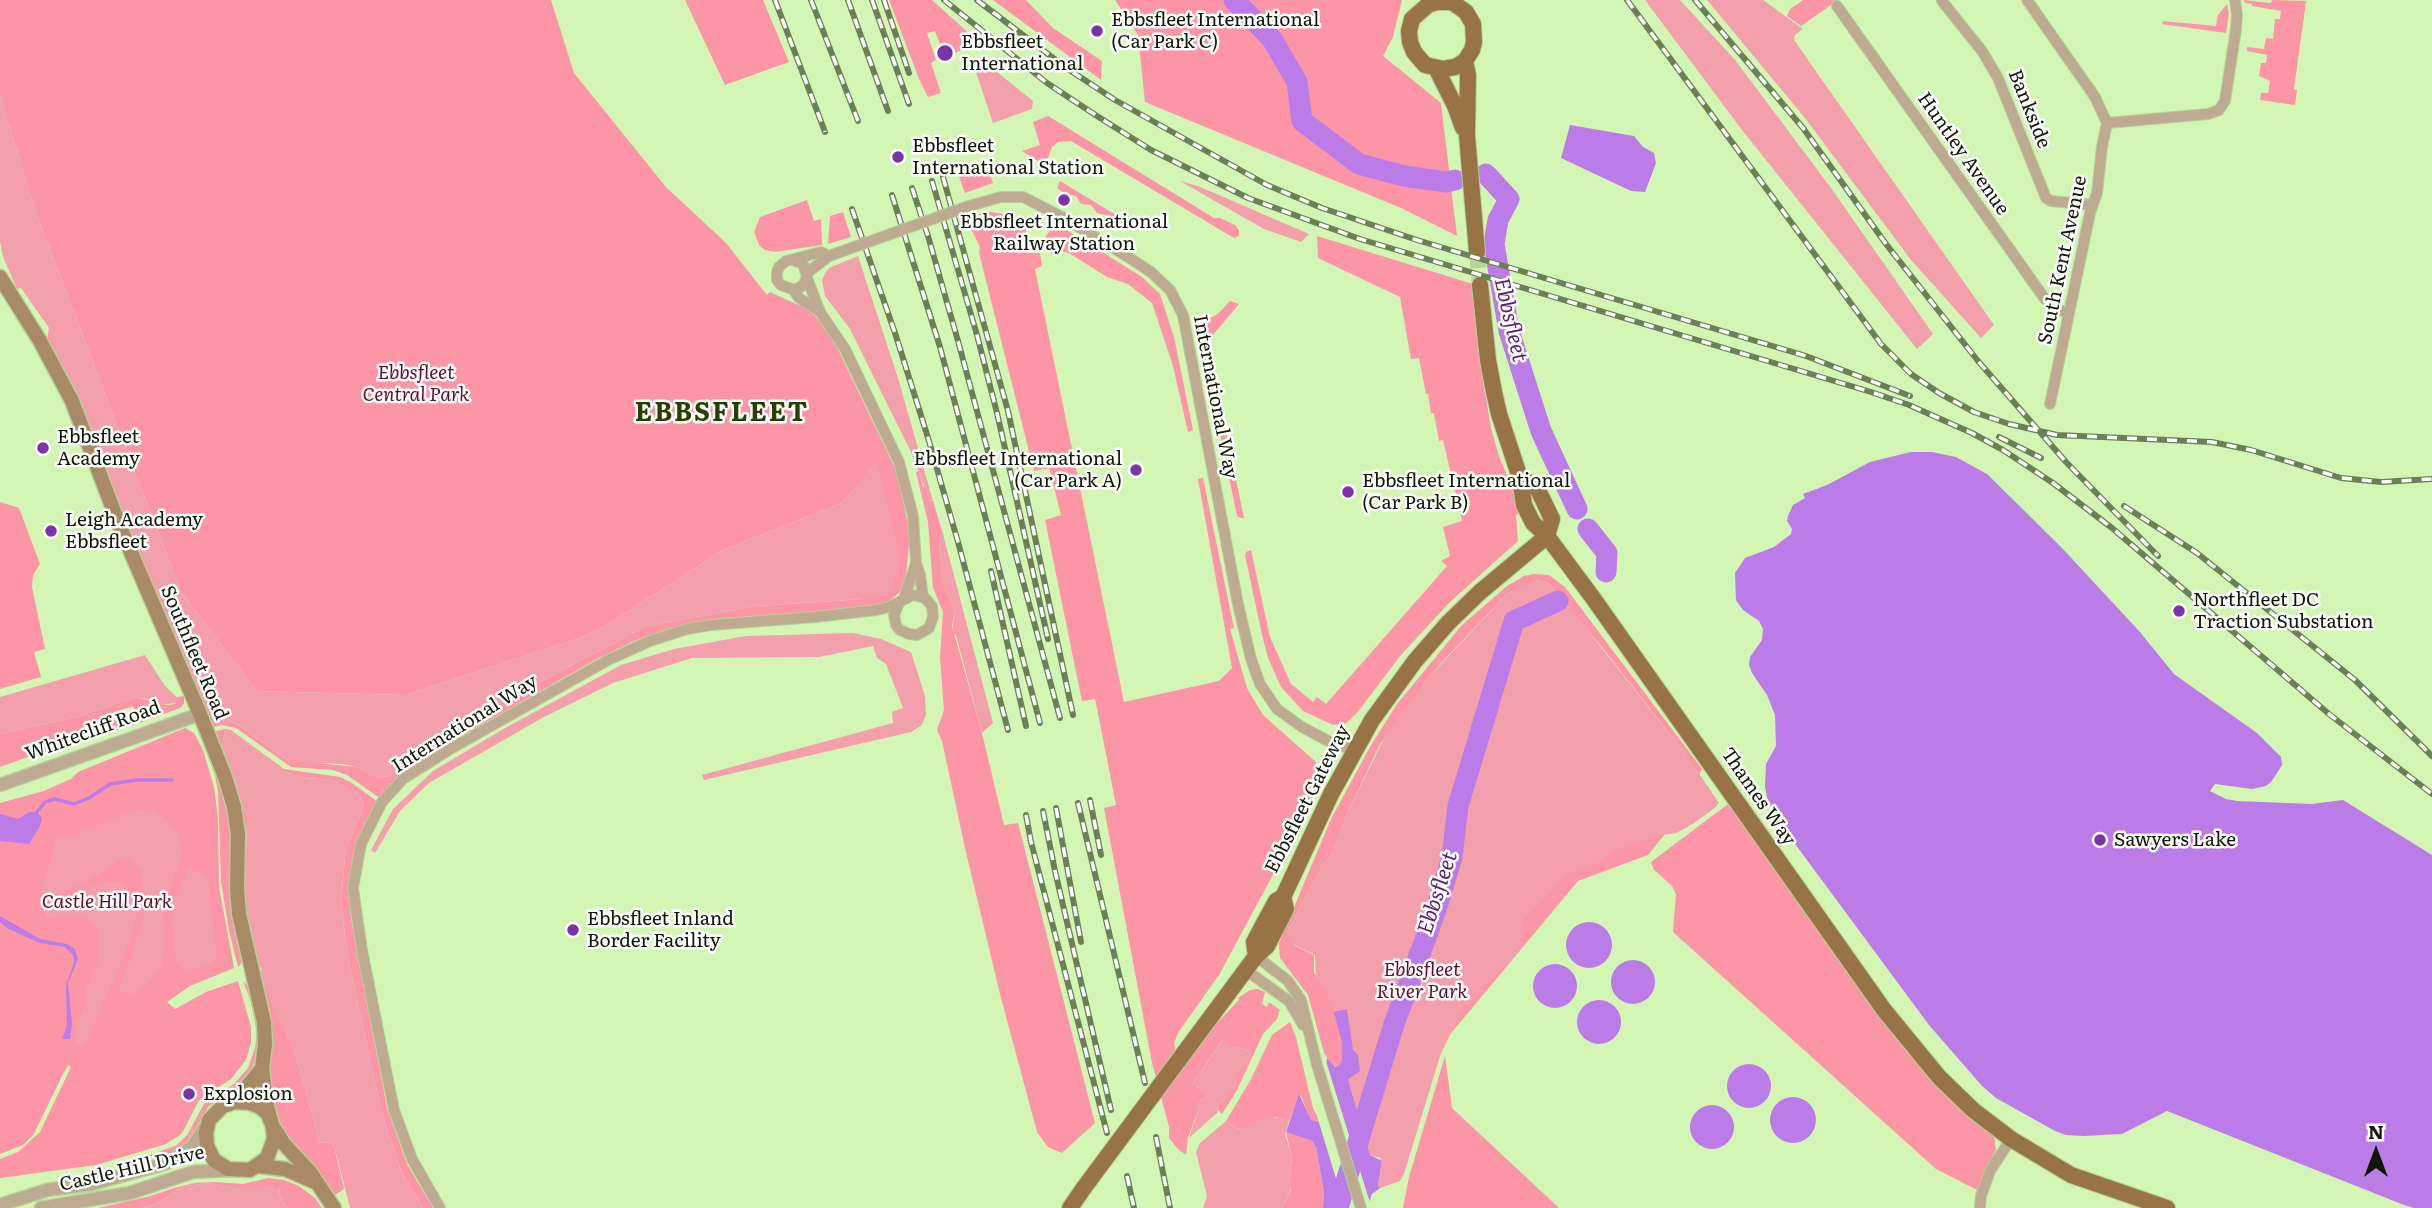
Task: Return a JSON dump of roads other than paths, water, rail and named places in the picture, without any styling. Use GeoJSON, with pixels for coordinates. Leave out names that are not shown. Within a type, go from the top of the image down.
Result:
{"type":"FeatureCollection","features":[{"type":"Feature","properties":{"kind":"main road"},"geometry":{"type":"LineString","coordinates":[[1412,19],[1428,5],[1437,2],[1451,1],[1466,12],[1475,28],[1472,50],[1465,61],[1448,69],[1425,65],[1411,46],[1409,31],[1413,0]]}},
{"type":"Feature","properties":{"kind":"main road"},"geometry":{"type":"LineString","coordinates":[[1465,61],[1468,73],[1466,136],[1477,252]]}},
{"type":"Feature","properties":{"kind":"main road"},"geometry":{"type":"LineString","coordinates":[[1436,68],[1466,136]]}},
{"type":"Feature","properties":{"kind":"main road","name":"Southfleet Road"},"geometry":{"type":"LineString","coordinates":[[0,277],[40,341],[72,401],[135,565],[225,777],[236,816],[237,896],[244,943],[264,1022],[262,1068],[271,1123]]}},
{"type":"Feature","properties":{"kind":"main road"},"geometry":{"type":"LineString","coordinates":[[1480,285],[1493,391],[1499,414],[1520,478],[1536,486],[1552,519],[1547,536]]}},
{"type":"Feature","properties":{"kind":"main road","name":"Ebbsfleet Gateway"},"geometry":{"type":"LineString","coordinates":[[1256,956],[1267,946],[1286,909],[1283,897],[1354,750],[1372,720],[1448,623],[1480,592],[1547,536]]}},
{"type":"Feature","properties":{"kind":"main road","name":"Thames Way"},"geometry":{"type":"LineString","coordinates":[[1547,536],[1898,1029],[1959,1097],[2011,1139],[2071,1175],[2167,1208]]}},
{"type":"Feature","properties":{"kind":"main road"},"geometry":{"type":"LineString","coordinates":[[1070,1208],[1256,956]]}},
{"type":"Feature","properties":{"kind":"main road"},"geometry":{"type":"LineString","coordinates":[[235,1102],[262,1068]]}},
{"type":"Feature","properties":{"kind":"main road"},"geometry":{"type":"LineString","coordinates":[[235,1102],[260,1107],[268,1114],[274,1138],[267,1158],[246,1171],[231,1170],[216,1163],[208,1150],[206,1137],[209,1120],[223,1106],[235,1102]]}},
{"type":"Feature","properties":{"kind":"main road"},"geometry":{"type":"LineString","coordinates":[[271,1123],[284,1144],[310,1172],[334,1208]]}},
{"type":"Feature","properties":{"kind":"main road"},"geometry":{"type":"LineString","coordinates":[[258,1166],[285,1169],[315,1182]]}},
{"type":"Feature","properties":{"kind":"street"},"geometry":{"type":"LineString","coordinates":[[2027,0],[2095,97],[2107,124],[2208,114],[2219,110],[2226,94],[2236,29],[2235,0]]}},
{"type":"Feature","properties":{"kind":"street","name":"Bankside"},"geometry":{"type":"LineString","coordinates":[[1942,1],[1982,51],[1998,78],[2046,198],[2051,201],[2093,205]]}},
{"type":"Feature","properties":{"kind":"street","name":"Huntley Avenue"},"geometry":{"type":"LineString","coordinates":[[1837,6],[2045,299],[2059,310],[2069,313]]}},
{"type":"Feature","properties":{"kind":"street","name":"South Kent Avenue"},"geometry":{"type":"LineString","coordinates":[[2050,404],[2097,193],[2107,124]]}},
{"type":"Feature","properties":{"kind":"street","name":"International Way"},"geometry":{"type":"LineString","coordinates":[[794,290],[802,286],[807,275],[829,256],[1000,197],[1023,197],[1152,272],[1170,290],[1183,315],[1238,604],[1260,684],[1277,709],[1294,721],[1330,742],[1354,750]]}},
{"type":"Feature","properties":{"kind":"street","name":"International Way"},"geometry":{"type":"LineString","coordinates":[[789,261],[821,252],[829,256]]}},
{"type":"Feature","properties":{"kind":"street"},"geometry":{"type":"LineString","coordinates":[[820,312],[799,298],[794,290],[783,287],[777,278],[779,267],[789,261],[802,263],[820,312],[845,349],[899,462],[913,516],[916,563],[923,597],[931,604],[933,617],[929,628],[920,634],[909,634],[898,628],[894,611],[902,601],[916,563]]}},
{"type":"Feature","properties":{"kind":"street","name":"International Way"},"geometry":{"type":"LineString","coordinates":[[440,1208],[412,1159],[396,1115],[365,967],[352,888],[361,844],[383,802],[403,779],[452,747],[608,660],[650,641],[687,629],[711,625],[855,613],[883,608],[913,595],[923,597]]}},
{"type":"Feature","properties":{"kind":"street","name":"Whitecliff Road"},"geometry":{"type":"LineString","coordinates":[[0,785],[200,714]]}},
{"type":"Feature","properties":{"kind":"street"},"geometry":{"type":"LineString","coordinates":[[1256,956],[1296,990],[1304,1008],[1308,1035]]}},
{"type":"Feature","properties":{"kind":"street"},"geometry":{"type":"LineString","coordinates":[[1247,971],[1289,1001],[1308,1035],[1361,1208]]}},
{"type":"Feature","properties":{"kind":"street","name":"Castle Hill Drive"},"geometry":{"type":"LineString","coordinates":[[0,1205],[47,1190],[92,1184],[167,1163],[192,1147],[209,1120]]}},
{"type":"Feature","properties":{"kind":"street"},"geometry":{"type":"LineString","coordinates":[[1980,1208],[1981,1196],[1990,1171],[2011,1139]]}},
{"type":"Feature","properties":{"kind":"street","name":"Castle Hill Drive"},"geometry":{"type":"LineString","coordinates":[[41,1208],[130,1193],[197,1172],[231,1170]]}},
{"type":"Feature","properties":{"kind":"waterway","name":"Ebbsfleet"},"geometry":{"type":"LineString","coordinates":[[1234,0],[1272,39],[1297,82],[1302,121],[1359,164],[1404,176],[1446,182],[1455,180]]}},
{"type":"Feature","properties":{"kind":"waterway","name":"Ebbsfleet"},"geometry":{"type":"LineString","coordinates":[[1486,174],[1509,199],[1498,220],[1494,244],[1509,331],[1541,431],[1577,509]]}},
{"type":"Feature","properties":{"kind":"waterway","name":"Ebbsfleet"},"geometry":{"type":"LineString","coordinates":[[1588,529],[1607,553],[1606,572]]}},
{"type":"Feature","properties":{"kind":"waterway","name":"Ebbsfleet"},"geometry":{"type":"LineString","coordinates":[[1338,1208],[1394,1024],[1436,910],[1452,857],[1458,806],[1514,621],[1558,601]]}},
{"type":"Feature","properties":{"kind":"waterway"},"geometry":{"type":"LineString","coordinates":[[48,801],[55,799],[74,804],[110,784],[136,780],[172,780]]}},
{"type":"Feature","properties":{"kind":"waterway"},"geometry":{"type":"LineString","coordinates":[[37,812],[45,802]]}},
{"type":"Feature","properties":{"kind":"tunnel"},"geometry":{"type":"LineString","coordinates":[[1477,252],[1480,285]]}},
{"type":"Feature","properties":{"kind":"railway"},"geometry":{"type":"LineString","coordinates":[[775,0],[825,132]]}},
{"type":"Feature","properties":{"kind":"railway"},"geometry":{"type":"LineString","coordinates":[[811,0],[858,121]]}},
{"type":"Feature","properties":{"kind":"railway"},"geometry":{"type":"LineString","coordinates":[[848,0],[888,111]]}},
{"type":"Feature","properties":{"kind":"railway"},"geometry":{"type":"LineString","coordinates":[[872,0],[909,104]]}},
{"type":"Feature","properties":{"kind":"railway"},"geometry":{"type":"LineString","coordinates":[[884,0],[909,73]]}},
{"type":"Feature","properties":{"kind":"railway"},"geometry":{"type":"LineString","coordinates":[[944,0],[1047,83],[1097,116],[1151,150],[1248,198],[1360,239],[1871,392],[1909,405],[1972,433],[2053,483],[2112,528],[2329,714],[2432,794]]}},
{"type":"Feature","properties":{"kind":"railway"},"geometry":{"type":"LineString","coordinates":[[977,0],[1065,67],[1115,100],[1267,185],[1322,208],[1417,240],[1806,356],[1910,396]]}},
{"type":"Feature","properties":{"kind":"railway"},"geometry":{"type":"LineString","coordinates":[[1627,0],[1881,344],[1911,374],[1939,393],[1974,412],[2009,424],[2057,435],[2212,442],[2251,450],[2341,478],[2381,482],[2432,479]]}},
{"type":"Feature","properties":{"kind":"railway"},"geometry":{"type":"LineString","coordinates":[[1695,0],[1803,128],[1886,244],[1978,361],[2066,462],[2158,556]]}},
{"type":"Feature","properties":{"kind":"railway"},"geometry":{"type":"LineString","coordinates":[[943,177],[1008,411],[1073,715]]}},
{"type":"Feature","properties":{"kind":"railway"},"geometry":{"type":"LineString","coordinates":[[932,181],[997,413],[1048,639]]}},
{"type":"Feature","properties":{"kind":"railway"},"geometry":{"type":"LineString","coordinates":[[912,188],[958,341],[1060,718]]}},
{"type":"Feature","properties":{"kind":"railway"},"geometry":{"type":"LineString","coordinates":[[892,195],[940,347],[1040,723]]}},
{"type":"Feature","properties":{"kind":"railway"},"geometry":{"type":"LineString","coordinates":[[852,209],[929,441],[1008,730]]}},
{"type":"Feature","properties":{"kind":"railway"},"geometry":{"type":"LineString","coordinates":[[1999,437],[2041,458]]}},
{"type":"Feature","properties":{"kind":"railway"},"geometry":{"type":"LineString","coordinates":[[2124,506],[2197,553],[2355,680],[2432,756]]}},
{"type":"Feature","properties":{"kind":"railway"},"geometry":{"type":"LineString","coordinates":[[991,571],[1026,726]]}},
{"type":"Feature","properties":{"kind":"railway"},"geometry":{"type":"LineString","coordinates":[[1090,800],[1101,855]]}},
{"type":"Feature","properties":{"kind":"railway"},"geometry":{"type":"LineString","coordinates":[[1078,803],[1145,1083]]}},
{"type":"Feature","properties":{"kind":"railway"},"geometry":{"type":"LineString","coordinates":[[1056,808],[1081,942]]}},
{"type":"Feature","properties":{"kind":"railway"},"geometry":{"type":"LineString","coordinates":[[1043,811],[1111,1110]]}},
{"type":"Feature","properties":{"kind":"railway"},"geometry":{"type":"LineString","coordinates":[[1026,815],[1107,1133]]}},
{"type":"Feature","properties":{"kind":"railway"},"geometry":{"type":"LineString","coordinates":[[1156,1137],[1170,1208]]}},
{"type":"Feature","properties":{"kind":"railway"},"geometry":{"type":"LineString","coordinates":[[1127,1176],[1134,1208]]}},
{"type":"Feature","properties":{"kind":"place","name":"Ebbsfleet International (Car Park C)"},"geometry":{"type":"Point","coordinates":[1097,31]}},
{"type":"Feature","properties":{"kind":"place","name":"Ebbsfleet International"},"geometry":{"type":"Point","coordinates":[945,53]}},
{"type":"Feature","properties":{"kind":"place","name":"Ebbsfleet International Station"},"geometry":{"type":"Point","coordinates":[898,157]}},
{"type":"Feature","properties":{"kind":"place","name":"Ebbsfleet International Railway Station"},"geometry":{"type":"Point","coordinates":[1064,200]}},
{"type":"Feature","properties":{"kind":"place","name":"Ebbsfleet Academy"},"geometry":{"type":"Point","coordinates":[43,448]}},
{"type":"Feature","properties":{"kind":"place","name":"Ebbsfleet International (Car Park A)"},"geometry":{"type":"Point","coordinates":[1136,470]}},
{"type":"Feature","properties":{"kind":"place","name":"Ebbsfleet International (Car Park B)"},"geometry":{"type":"Point","coordinates":[1348,492]}},
{"type":"Feature","properties":{"kind":"place","name":"Leigh Academy Ebbsfleet"},"geometry":{"type":"Point","coordinates":[51,531]}},
{"type":"Feature","properties":{"kind":"place","name":"Northfleet DC Traction Substation"},"geometry":{"type":"Point","coordinates":[2179,611]}},
{"type":"Feature","properties":{"kind":"place","name":"Sawyers Lake"},"geometry":{"type":"Point","coordinates":[2100,840]}},
{"type":"Feature","properties":{"kind":"place","name":"Ebbsfleet Inland Border Facility"},"geometry":{"type":"Point","coordinates":[573,930]}},
{"type":"Feature","properties":{"kind":"place","name":"Explosion"},"geometry":{"type":"Point","coordinates":[189,1094]}},
{"type":"Feature","properties":{"kind":"district","name":"EBBSFLEET"},"geometry":{"type":"Point","coordinates":[722,413]}},
{"type":"Feature","properties":{"kind":"park label","name":"Ebbsfleet Central Park"},"geometry":{"type":"Point","coordinates":[416,384]}},
{"type":"Feature","properties":{"kind":"park label","name":"Castle Hill Park"},"geometry":{"type":"Point","coordinates":[107,902]}},
{"type":"Feature","properties":{"kind":"park label","name":"Ebbsfleet River Park"},"geometry":{"type":"Point","coordinates":[1422,981]}}]}
